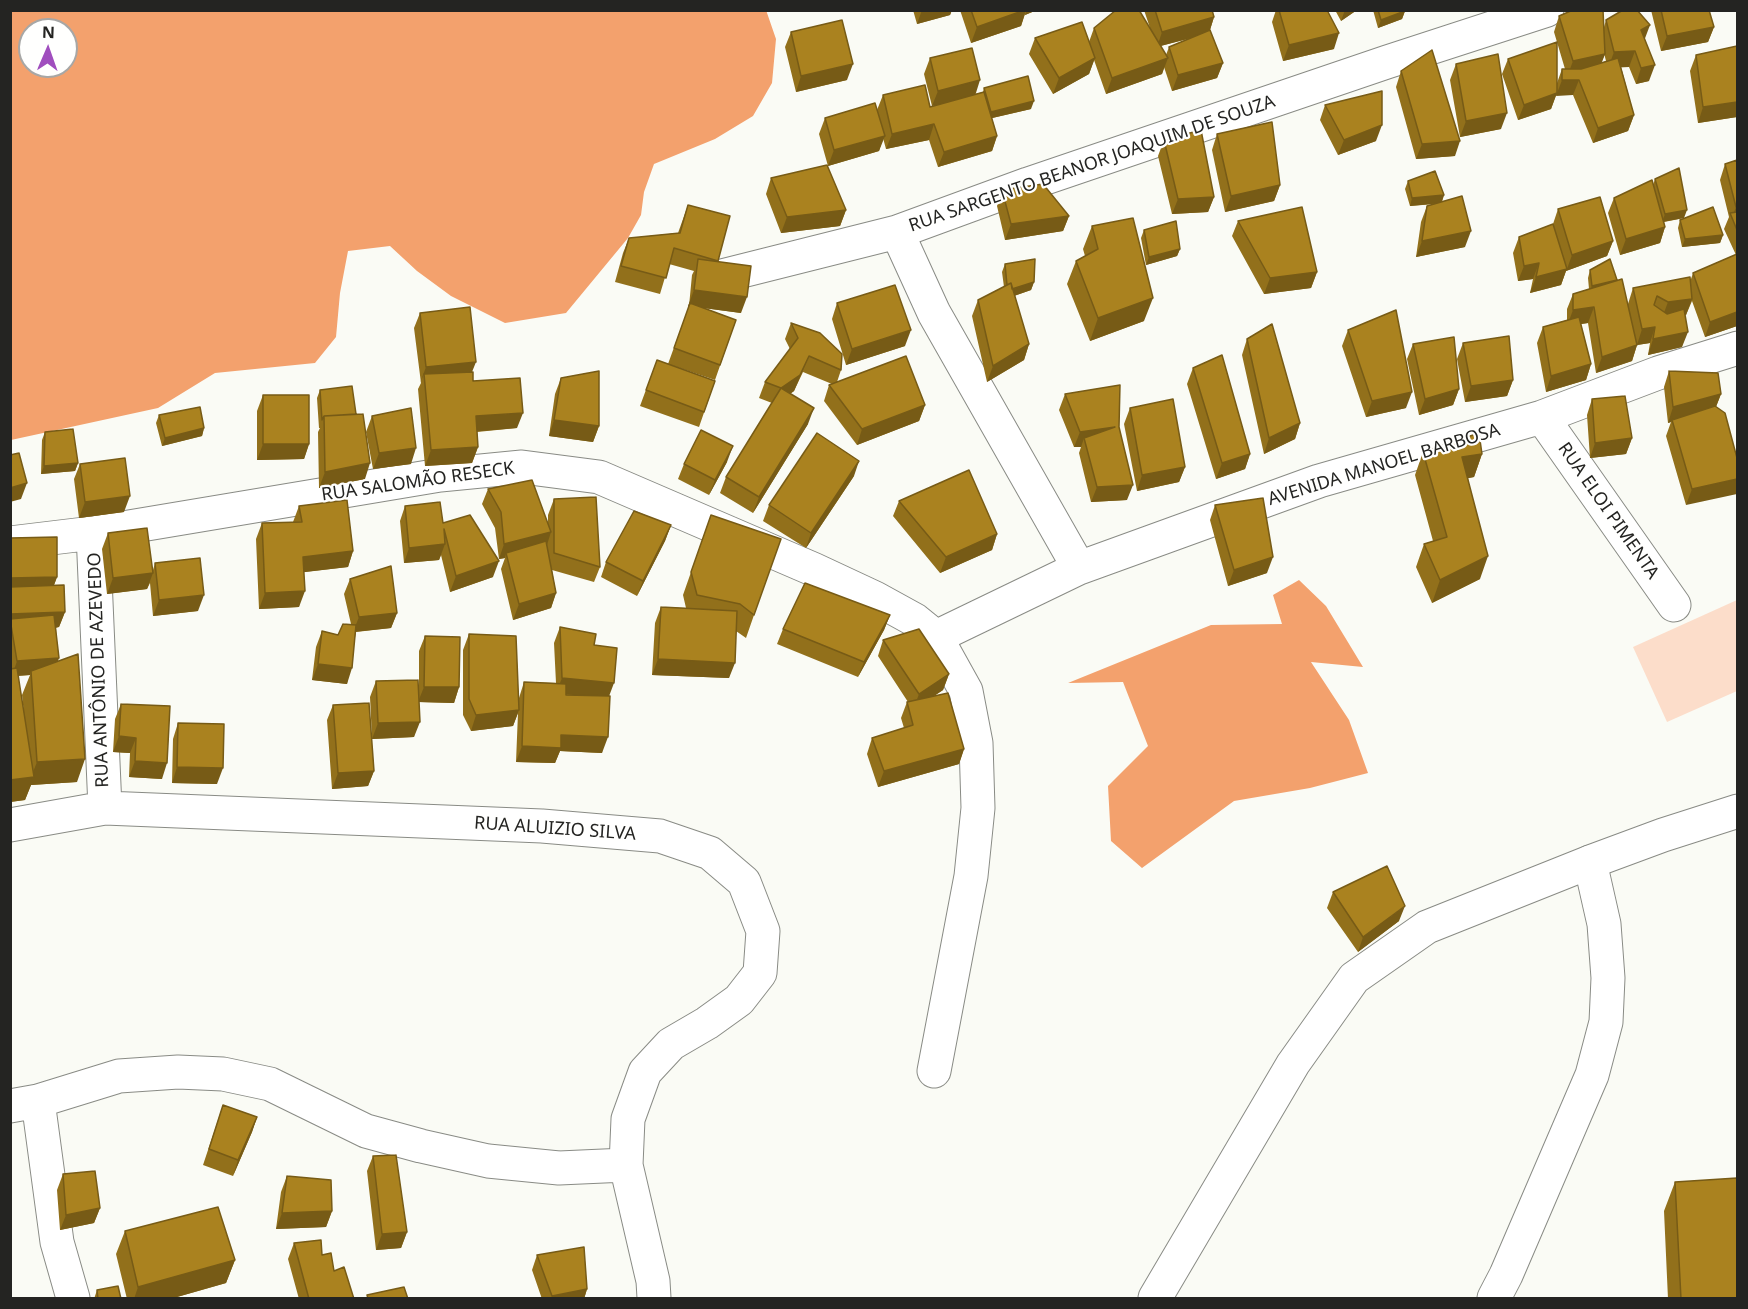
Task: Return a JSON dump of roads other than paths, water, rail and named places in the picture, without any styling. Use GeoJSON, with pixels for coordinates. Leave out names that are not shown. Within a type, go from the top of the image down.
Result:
{"type":"FeatureCollection","features":[{"type":"Feature","properties":{"kind":"street","name":"RUA SARGENTO BEANOR JOAQUIM DE SOUZA"},"geometry":{"type":"LineString","coordinates":[[1079,568],[934,313],[897,232],[1387,62],[1547,10]]}},
{"type":"Feature","properties":{"kind":"street"},"geometry":{"type":"LineString","coordinates":[[718,277],[897,232]]}},
{"type":"Feature","properties":{"kind":"street","name":"AVENIDA MANOEL BARBOSA"},"geometry":{"type":"LineString","coordinates":[[936,637],[1079,568],[1319,481],[1542,417],[1658,374],[1737,348]]}},
{"type":"Feature","properties":{"kind":"street","name":"RUA ELOI PIMENTA"},"geometry":{"type":"LineString","coordinates":[[1542,417],[1674,605]]}},
{"type":"Feature","properties":{"kind":"street","name":"RUA SALOMÃO RESECK"},"geometry":{"type":"LineString","coordinates":[[10,543],[93,533],[440,475],[522,467],[599,477],[875,598],[915,620],[936,637]]}},
{"type":"Feature","properties":{"kind":"street","name":"RUA ANTÔNIO DE AZEVEDO"},"geometry":{"type":"LineString","coordinates":[[93,533],[105,808]]}},
{"type":"Feature","properties":{"kind":"street"},"geometry":{"type":"LineString","coordinates":[[934,1071],[971,876],[978,808],[976,743],[966,691],[936,637]]}},
{"type":"Feature","properties":{"kind":"street","name":"RUA ALUIZIO SILVA"},"geometry":{"type":"LineString","coordinates":[[10,825],[105,808],[542,826],[660,836],[710,853],[744,882],[763,931],[760,973],[740,1000],[671,1044],[645,1072],[628,1119],[626,1166],[653,1281],[654,1299]]}},
{"type":"Feature","properties":{"kind":"street"},"geometry":{"type":"LineString","coordinates":[[1155,1299],[1293,1064],[1354,978],[1427,927],[1590,862],[1737,811]]}},
{"type":"Feature","properties":{"kind":"street"},"geometry":{"type":"LineString","coordinates":[[1494,1299],[1592,1075],[1606,1022],[1608,978],[1604,924],[1590,862]]}},
{"type":"Feature","properties":{"kind":"street"},"geometry":{"type":"LineString","coordinates":[[73,1299],[24,1104],[119,1076],[178,1072],[223,1074],[270,1083],[366,1131],[421,1146],[489,1161],[559,1168],[626,1166]]}}]}
